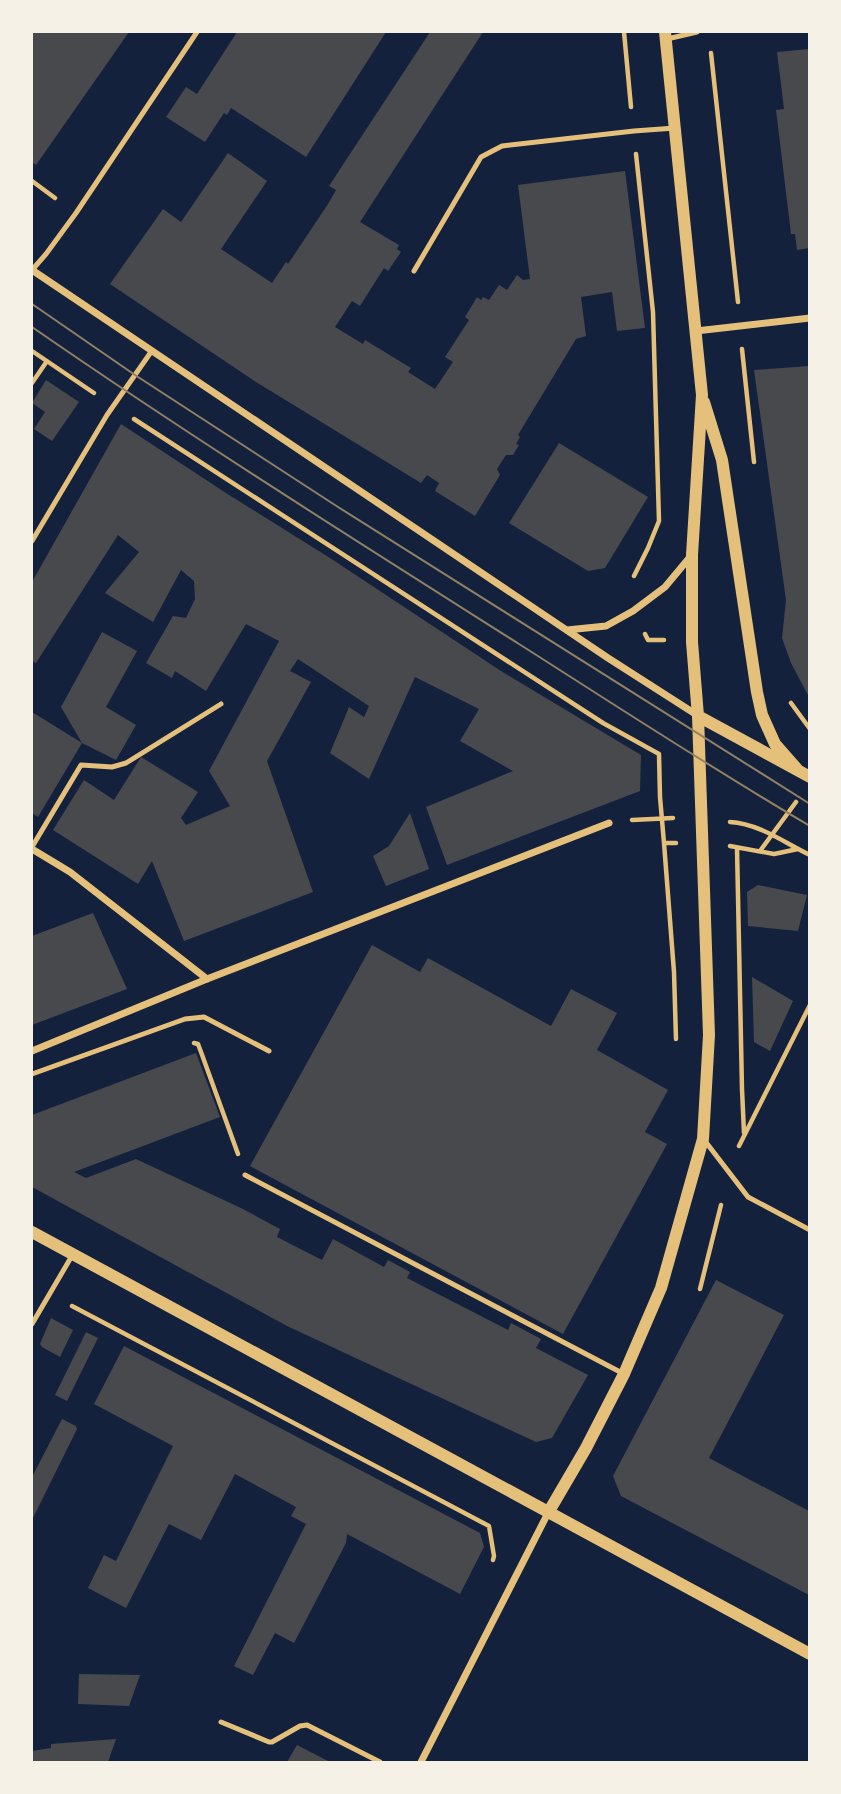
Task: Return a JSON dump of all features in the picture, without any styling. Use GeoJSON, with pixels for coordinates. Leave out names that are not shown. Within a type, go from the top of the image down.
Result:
{"type":"FeatureCollection","features":[{"type":"Feature","properties":{"kind":"street"},"geometry":{"type":"LineString","coordinates":[[421,1762],[548,1513],[586,1448],[624,1374],[661,1288],[703,1139],[709,1035],[698,716],[692,642],[692,555],[702,395],[665,35]]}},
{"type":"Feature","properties":{"kind":"street"},"geometry":{"type":"LineString","coordinates":[[32,270],[698,716],[810,776]]}},
{"type":"Feature","properties":{"kind":"street"},"geometry":{"type":"LineString","coordinates":[[695,331],[810,318]]}},
{"type":"Feature","properties":{"kind":"street"},"geometry":{"type":"LineString","coordinates":[[702,395],[722,460],[762,715],[775,744],[797,769]]}},
{"type":"Feature","properties":{"kind":"street"},"geometry":{"type":"LineString","coordinates":[[567,630],[606,626],[633,611],[664,587],[692,555]]}},
{"type":"Feature","properties":{"kind":"street"},"geometry":{"type":"LineString","coordinates":[[32,1051],[207,979],[609,823]]}},
{"type":"Feature","properties":{"kind":"street"},"geometry":{"type":"LineString","coordinates":[[32,848],[70,873],[207,979]]}},
{"type":"Feature","properties":{"kind":"street"},"geometry":{"type":"LineString","coordinates":[[32,1232],[810,1654]]}},
{"type":"Feature","properties":{"kind":"lane"},"geometry":{"type":"LineString","coordinates":[[32,270],[76,214],[197,32]]}},
{"type":"Feature","properties":{"kind":"lane"},"geometry":{"type":"LineString","coordinates":[[665,35],[698,32]]}},
{"type":"Feature","properties":{"kind":"lane"},"geometry":{"type":"LineString","coordinates":[[414,271],[481,156],[502,146],[675,128]]}},
{"type":"Feature","properties":{"kind":"lane"},"geometry":{"type":"LineString","coordinates":[[32,541],[114,406],[151,352]]}},
{"type":"Feature","properties":{"kind":"lane"},"geometry":{"type":"LineString","coordinates":[[32,848],[81,765],[112,767],[126,763],[221,704]]}},
{"type":"Feature","properties":{"kind":"lane"},"geometry":{"type":"LineString","coordinates":[[32,1074],[185,1019],[204,1017],[269,1051]]}},
{"type":"Feature","properties":{"kind":"lane"},"geometry":{"type":"LineString","coordinates":[[703,1139],[748,1197],[810,1230]]}},
{"type":"Feature","properties":{"kind":"lane"},"geometry":{"type":"LineString","coordinates":[[245,1175],[624,1374]]}},
{"type":"Feature","properties":{"kind":"lane"},"geometry":{"type":"LineString","coordinates":[[32,1324],[73,1254]]}},
{"type":"Feature","properties":{"kind":"lane"},"geometry":{"type":"LineString","coordinates":[[221,1722],[269,1742],[307,1725],[380,1762]]}},
{"type":"Feature","properties":{"kind":"path"},"geometry":{"type":"LineString","coordinates":[[624,32],[653,312],[659,521],[632,579]]}},
{"type":"Feature","properties":{"kind":"path"},"geometry":{"type":"LineString","coordinates":[[32,351],[603,723],[659,754],[662,818]]}},
{"type":"Feature","properties":{"kind":"path"},"geometry":{"type":"LineString","coordinates":[[32,383],[47,361]]}},
{"type":"Feature","properties":{"kind":"path"},"geometry":{"type":"LineString","coordinates":[[633,611],[648,640]]}},
{"type":"Feature","properties":{"kind":"path"},"geometry":{"type":"LineString","coordinates":[[760,851],[799,798]]}},
{"type":"Feature","properties":{"kind":"path"},"geometry":{"type":"LineString","coordinates":[[664,843],[676,1039]]}},
{"type":"Feature","properties":{"kind":"path"},"geometry":{"type":"LineString","coordinates":[[737,848],[744,1134]]}},
{"type":"Feature","properties":{"kind":"path"},"geometry":{"type":"LineString","coordinates":[[797,849],[810,855]]}},
{"type":"Feature","properties":{"kind":"path"},"geometry":{"type":"LineString","coordinates":[[700,1289],[729,1173],[744,1134],[810,1005]]}},
{"type":"Feature","properties":{"kind":"path"},"geometry":{"type":"LineString","coordinates":[[189,1040],[198,1044],[245,1175]]}},
{"type":"Feature","properties":{"kind":"path"},"geometry":{"type":"LineString","coordinates":[[50,1294],[489,1526],[494,1556],[489,1568]]}},
{"type":"Feature","properties":{"kind":"building"},"geometry":{"type":"Polygon","coordinates":[[[32,32],[129,32],[36,165],[32,162],[32,32]]]}},
{"type":"Feature","properties":{"kind":"building"},"geometry":{"type":"Polygon","coordinates":[[[237,32],[386,32],[306,157],[231,108],[227,115],[224,113],[205,142],[166,117],[186,87],[197,94],[237,32]]]}},
{"type":"Feature","properties":{"kind":"building"},"geometry":{"type":"Polygon","coordinates":[[[430,32],[483,32],[360,222],[399,245],[397,249],[401,252],[388,271],[384,268],[360,306],[352,301],[335,327],[363,344],[365,340],[411,368],[408,372],[435,389],[453,362],[445,357],[469,320],[465,317],[477,297],[489,300],[499,285],[507,290],[517,275],[523,280],[530,279],[518,185],[625,171],[645,328],[617,331],[612,292],[581,297],[586,336],[576,339],[518,435],[520,437],[516,444],[519,445],[513,455],[506,455],[497,469],[500,475],[475,516],[435,491],[439,483],[427,475],[421,483],[256,382],[110,284],[163,209],[181,222],[228,153],[267,181],[221,249],[272,283],[328,204],[336,190],[329,186],[430,32]]]}},
{"type":"Feature","properties":{"kind":"building"},"geometry":{"type":"Polygon","coordinates":[[[809,49],[809,248],[797,250],[795,234],[791,234],[776,110],[784,109],[777,52],[809,49]]]}},
{"type":"Feature","properties":{"kind":"building"},"geometry":{"type":"Polygon","coordinates":[[[809,366],[809,697],[791,663],[782,638],[786,600],[754,370],[809,366]]]}},
{"type":"Feature","properties":{"kind":"building"},"geometry":{"type":"Polygon","coordinates":[[[46,380],[79,402],[52,441],[34,429],[45,412],[32,403],[46,380]]]}},
{"type":"Feature","properties":{"kind":"building"},"geometry":{"type":"Polygon","coordinates":[[[121,424],[501,671],[641,755],[640,791],[447,865],[426,807],[513,771],[460,741],[479,709],[415,677],[369,779],[330,753],[349,707],[364,717],[369,706],[298,659],[290,671],[311,682],[267,761],[313,892],[184,941],[152,861],[138,884],[53,830],[84,780],[114,800],[141,757],[198,792],[181,818],[186,825],[230,806],[209,771],[279,641],[246,624],[206,691],[175,671],[172,678],[146,663],[173,616],[186,618],[195,599],[194,581],[181,570],[153,622],[105,593],[139,552],[118,535],[36,663],[32,661],[32,582],[121,424]]]}},
{"type":"Feature","properties":{"kind":"building"},"geometry":{"type":"Polygon","coordinates":[[[559,443],[648,497],[605,568],[588,571],[509,523],[559,443]]]}},
{"type":"Feature","properties":{"kind":"building"},"geometry":{"type":"Polygon","coordinates":[[[102,632],[137,651],[106,707],[136,725],[116,760],[82,743],[61,707],[102,632]]]}},
{"type":"Feature","properties":{"kind":"building"},"geometry":{"type":"Polygon","coordinates":[[[32,712],[82,743],[38,817],[32,813],[32,712]]]}},
{"type":"Feature","properties":{"kind":"building"},"geometry":{"type":"Polygon","coordinates":[[[410,813],[429,869],[386,886],[373,856],[389,846],[410,813]]]}},
{"type":"Feature","properties":{"kind":"building"},"geometry":{"type":"Polygon","coordinates":[[[758,885],[807,895],[798,931],[748,926],[747,892],[758,885]]]}},
{"type":"Feature","properties":{"kind":"building"},"geometry":{"type":"Polygon","coordinates":[[[93,913],[127,989],[32,1025],[32,936],[93,913]]]}},
{"type":"Feature","properties":{"kind":"building"},"geometry":{"type":"Polygon","coordinates":[[[372,945],[420,972],[428,958],[551,1026],[571,989],[617,1013],[597,1050],[668,1090],[645,1132],[667,1144],[563,1334],[250,1166],[372,945]]]}},
{"type":"Feature","properties":{"kind":"building"},"geometry":{"type":"Polygon","coordinates":[[[752,977],[793,1001],[770,1051],[754,1042],[752,977]]]}},
{"type":"Feature","properties":{"kind":"building"},"geometry":{"type":"Polygon","coordinates":[[[196,1053],[220,1117],[74,1172],[86,1178],[136,1159],[280,1229],[277,1237],[322,1260],[333,1239],[384,1267],[388,1260],[410,1272],[407,1278],[508,1330],[511,1323],[541,1339],[536,1348],[588,1375],[552,1438],[536,1442],[287,1326],[32,1187],[32,1115],[196,1053]]]}},
{"type":"Feature","properties":{"kind":"building"},"geometry":{"type":"Polygon","coordinates":[[[716,1280],[784,1315],[709,1458],[809,1511],[809,1595],[621,1496],[613,1476],[716,1280]]]}},
{"type":"Feature","properties":{"kind":"building"},"geometry":{"type":"Polygon","coordinates":[[[51,1318],[73,1330],[60,1357],[40,1344],[51,1318]]]}},
{"type":"Feature","properties":{"kind":"building"},"geometry":{"type":"Polygon","coordinates":[[[86,1332],[98,1338],[67,1401],[55,1395],[86,1332]]]}},
{"type":"Feature","properties":{"kind":"building"},"geometry":{"type":"Polygon","coordinates":[[[124,1346],[480,1533],[484,1547],[460,1594],[347,1534],[346,1543],[294,1643],[275,1633],[253,1675],[234,1666],[306,1524],[291,1516],[296,1507],[235,1474],[201,1540],[169,1524],[126,1608],[88,1588],[104,1555],[116,1561],[173,1446],[94,1404],[124,1346]]]}},
{"type":"Feature","properties":{"kind":"building"},"geometry":{"type":"Polygon","coordinates":[[[62,1419],[77,1429],[32,1520],[32,1477],[62,1419]]]}},
{"type":"Feature","properties":{"kind":"building"},"geometry":{"type":"Polygon","coordinates":[[[79,1674],[140,1675],[129,1706],[78,1704],[79,1674]]]}},
{"type":"Feature","properties":{"kind":"building"},"geometry":{"type":"Polygon","coordinates":[[[116,1739],[108,1762],[32,1762],[32,1751],[51,1748],[51,1744],[116,1739]]]}},
{"type":"Feature","properties":{"kind":"building"},"geometry":{"type":"Polygon","coordinates":[[[297,1745],[330,1762],[287,1762],[297,1745]]]}},
{"type":"Feature","properties":{"kind":"tram line"},"geometry":{"type":"LineString","coordinates":[[32,304],[135,375],[338,507],[810,804]]}},
{"type":"Feature","properties":{"kind":"tram line"},"geometry":{"type":"LineString","coordinates":[[32,327],[335,527],[810,826]]}}]}
